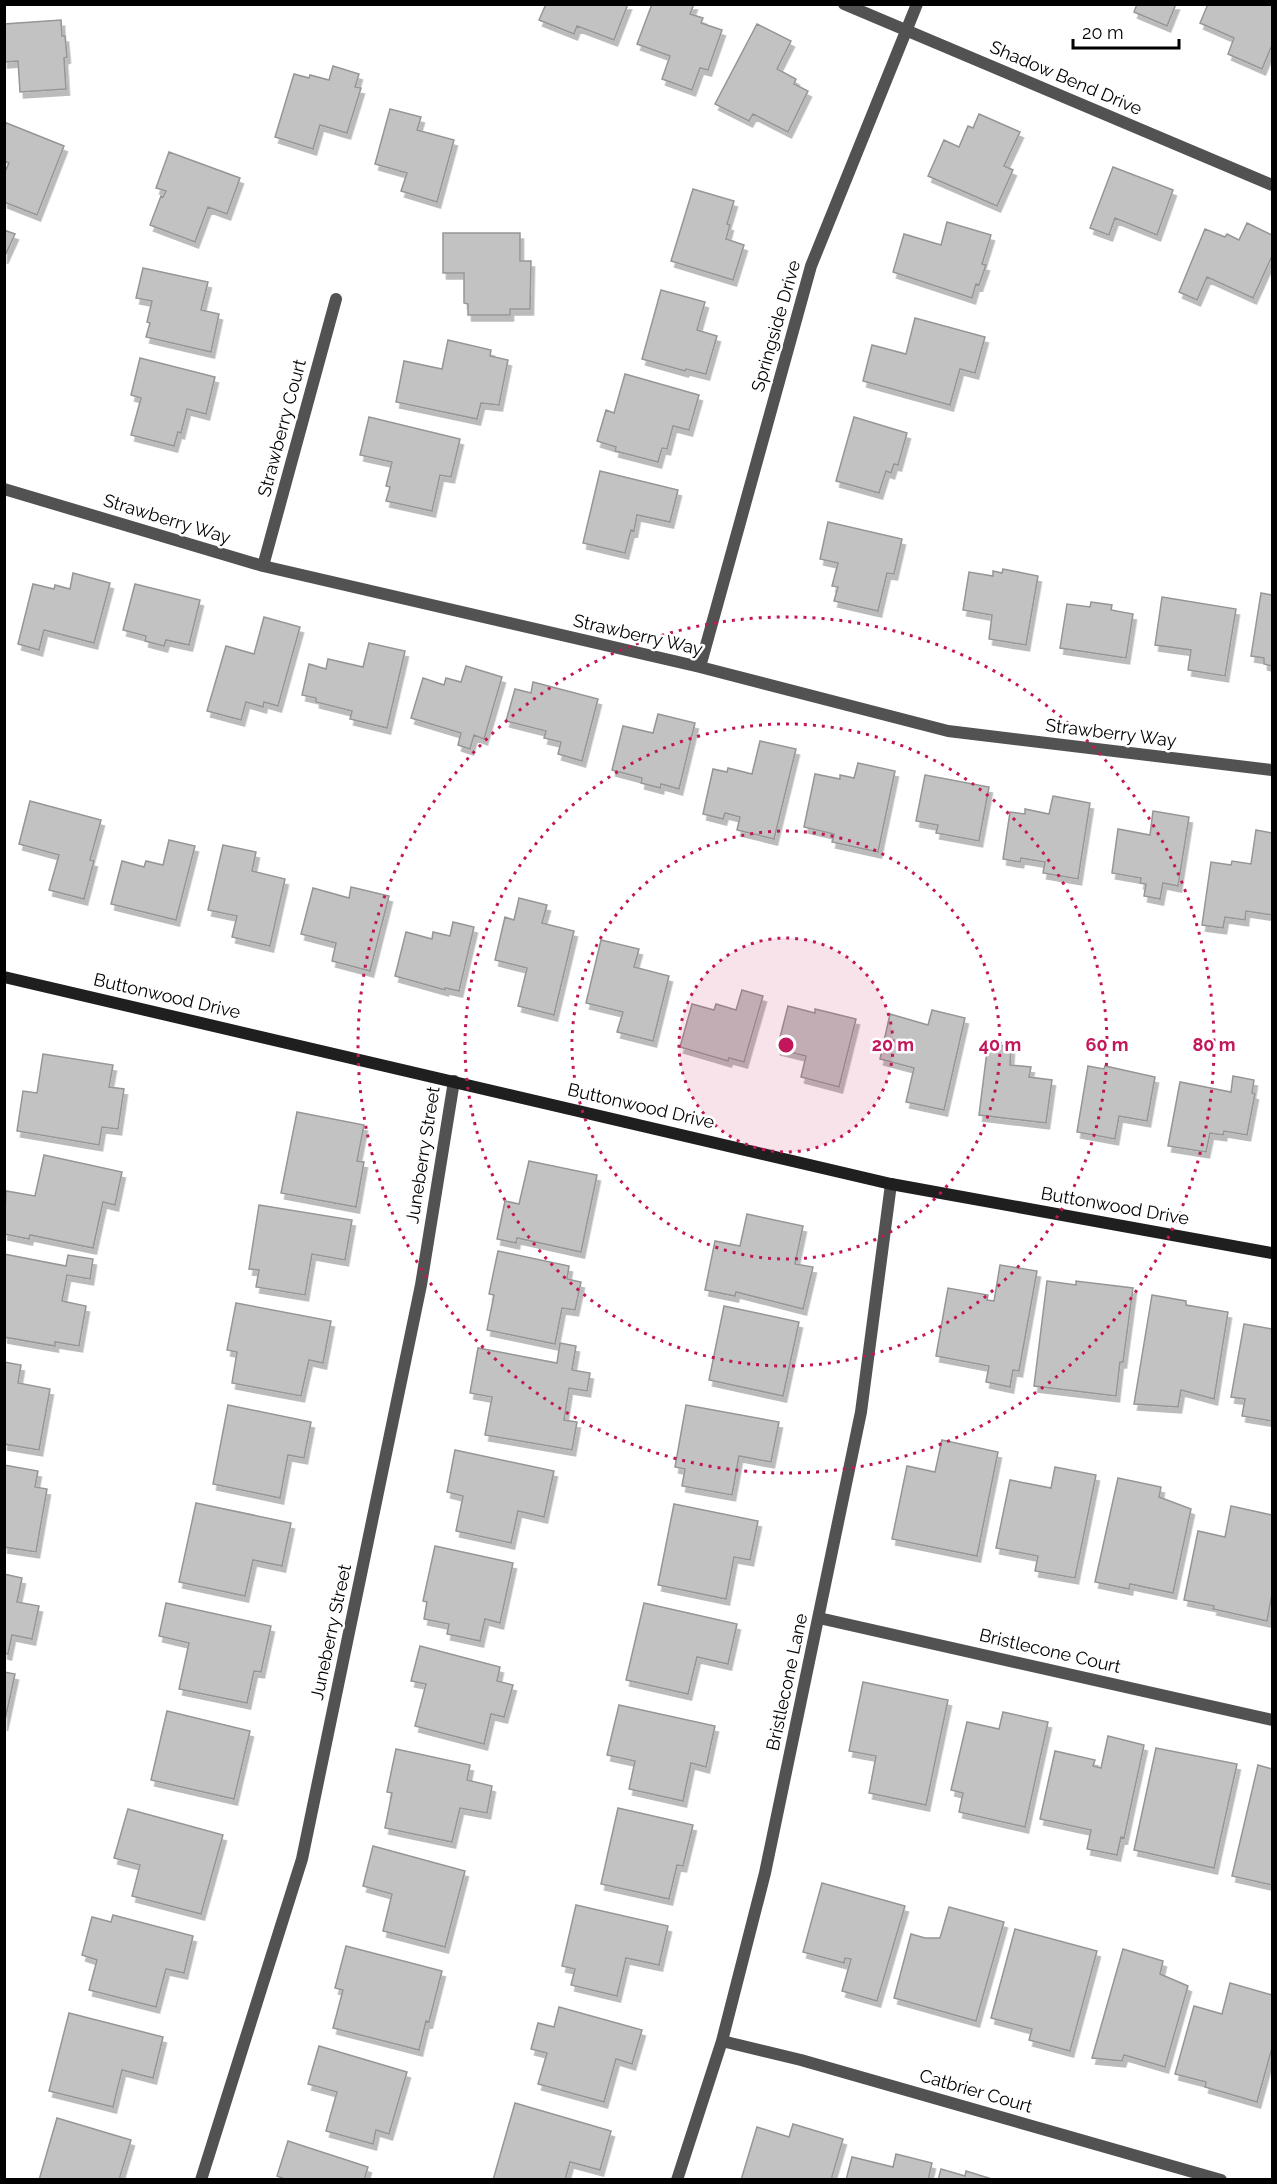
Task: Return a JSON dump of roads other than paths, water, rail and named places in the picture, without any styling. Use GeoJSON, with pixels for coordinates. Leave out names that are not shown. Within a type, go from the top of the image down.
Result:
{"type":"FeatureCollection","features":[{"type":"Feature","properties":{"kind":"street","name":"Shadow Bend Drive"},"geometry":{"type":"LineString","coordinates":[[844,4],[1272,185]]}},
{"type":"Feature","properties":{"kind":"street","name":"Springside Drive"},"geometry":{"type":"LineString","coordinates":[[700,667],[811,266],[917,4]]}},
{"type":"Feature","properties":{"kind":"street","name":"Strawberry Court"},"geometry":{"type":"LineString","coordinates":[[263,566],[336,299]]}},
{"type":"Feature","properties":{"kind":"street","name":"Strawberry Way"},"geometry":{"type":"LineString","coordinates":[[4,489],[263,566],[700,667],[948,731],[1272,770]]}},
{"type":"Feature","properties":{"kind":"street","name":"Buttonwood Drive"},"geometry":{"type":"LineString","coordinates":[[4,978],[891,1184],[1272,1253]]}},
{"type":"Feature","properties":{"kind":"street","name":"Juneberry Street"},"geometry":{"type":"LineString","coordinates":[[201,2180],[302,1859],[421,1285],[454,1081]]}},
{"type":"Feature","properties":{"kind":"street","name":"Bristlecone Lane"},"geometry":{"type":"LineString","coordinates":[[677,2180],[722,2041],[765,1873],[861,1412],[891,1184]]}},
{"type":"Feature","properties":{"kind":"street","name":"Bristlecone Court"},"geometry":{"type":"LineString","coordinates":[[819,1618],[1272,1720]]}},
{"type":"Feature","properties":{"kind":"street","name":"Catbrier Court"},"geometry":{"type":"LineString","coordinates":[[722,2041],[812,2063],[1221,2180]]}}]}
